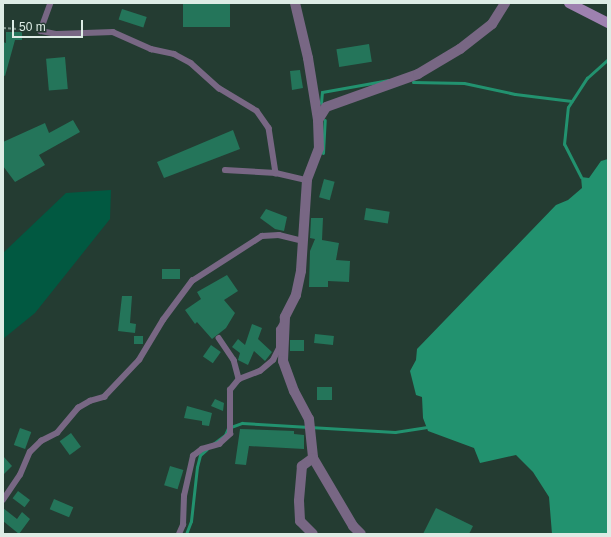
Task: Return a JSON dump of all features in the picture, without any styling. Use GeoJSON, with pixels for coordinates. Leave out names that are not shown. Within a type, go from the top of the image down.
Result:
{"type":"FeatureCollection","features":[{"type":"Feature","properties":{"kind":"main road"},"geometry":{"type":"LineString","coordinates":[[569,3],[584,9]]}},
{"type":"Feature","properties":{"kind":"main road"},"geometry":{"type":"LineString","coordinates":[[575,3],[608,22]]}},
{"type":"Feature","properties":{"kind":"street"},"geometry":{"type":"LineString","coordinates":[[295,3],[308,58],[318,120],[319,148],[307,180],[301,271],[296,295],[286,318],[283,361],[294,391],[309,419],[313,458],[353,526],[361,534]]}},
{"type":"Feature","properties":{"kind":"street"},"geometry":{"type":"LineString","coordinates":[[318,120],[326,107],[418,74],[460,48],[492,24],[505,3]]}},
{"type":"Feature","properties":{"kind":"street"},"geometry":{"type":"LineString","coordinates":[[313,458],[302,466],[299,501],[300,521],[313,534]]}},
{"type":"Feature","properties":{"kind":"lane"},"geometry":{"type":"LineString","coordinates":[[51,3],[41,31],[56,34],[113,32],[151,48],[174,54],[191,64],[219,88],[257,111],[269,128],[276,173]]}},
{"type":"Feature","properties":{"kind":"lane"},"geometry":{"type":"LineString","coordinates":[[225,170],[276,173],[307,180]]}},
{"type":"Feature","properties":{"kind":"lane"},"geometry":{"type":"LineString","coordinates":[[3,500],[20,475],[30,452],[41,441],[57,433],[78,408],[90,400],[104,397],[139,360],[163,320],[192,281],[262,236],[279,235],[303,241]]}},
{"type":"Feature","properties":{"kind":"lane"},"geometry":{"type":"LineString","coordinates":[[180,534],[183,525],[184,496],[193,456],[202,449],[219,444],[230,434],[230,390],[239,379],[260,371],[273,360],[279,348],[279,330],[286,318]]}},
{"type":"Feature","properties":{"kind":"lane"},"geometry":{"type":"LineString","coordinates":[[219,338],[234,360],[239,379]]}},
{"type":"Feature","properties":{"kind":"path"},"geometry":{"type":"LineString","coordinates":[[3,28],[41,31]]}},
{"type":"Feature","properties":{"kind":"shaded area"},"geometry":{"type":"Polygon","coordinates":[[[608,159],[608,534],[552,534],[549,497],[533,472],[516,455],[480,463],[474,448],[428,431],[423,418],[422,397],[416,395],[410,371],[416,360],[417,349],[556,205],[568,200],[582,188],[581,177],[589,178],[601,161],[608,159]]]}},
{"type":"Feature","properties":{"kind":"shaded area"},"geometry":{"type":"Polygon","coordinates":[[[111,190],[110,219],[35,313],[3,339],[3,253],[66,193],[111,190]]]}},
{"type":"Feature","properties":{"kind":"building"},"geometry":{"type":"Polygon","coordinates":[[[183,3],[230,3],[230,27],[183,27],[183,3]]]}},
{"type":"Feature","properties":{"kind":"building"},"geometry":{"type":"Polygon","coordinates":[[[122,9],[147,17],[143,27],[119,19],[122,9]]]}},
{"type":"Feature","properties":{"kind":"building"},"geometry":{"type":"Polygon","coordinates":[[[6,32],[22,32],[22,40],[15,40],[5,76],[3,75],[3,42],[6,43],[6,32]]]}},
{"type":"Feature","properties":{"kind":"building"},"geometry":{"type":"Polygon","coordinates":[[[369,44],[372,62],[339,67],[336,49],[369,44]]]}},
{"type":"Feature","properties":{"kind":"building"},"geometry":{"type":"Polygon","coordinates":[[[65,57],[68,89],[49,91],[46,59],[65,57]]]}},
{"type":"Feature","properties":{"kind":"building"},"geometry":{"type":"Polygon","coordinates":[[[300,70],[303,88],[292,90],[290,71],[300,70]]]}},
{"type":"Feature","properties":{"kind":"building"},"geometry":{"type":"Polygon","coordinates":[[[73,120],[80,132],[39,155],[45,165],[15,182],[3,166],[3,142],[45,123],[49,133],[73,120]]]}},
{"type":"Feature","properties":{"kind":"building"},"geometry":{"type":"Polygon","coordinates":[[[233,130],[240,149],[164,178],[157,162],[233,130]]]}},
{"type":"Feature","properties":{"kind":"building"},"geometry":{"type":"Polygon","coordinates":[[[324,179],[335,182],[330,200],[319,197],[324,179]]]}},
{"type":"Feature","properties":{"kind":"building"},"geometry":{"type":"Polygon","coordinates":[[[366,208],[390,212],[388,224],[364,220],[366,208]]]}},
{"type":"Feature","properties":{"kind":"building"},"geometry":{"type":"Polygon","coordinates":[[[266,209],[287,217],[284,231],[275,229],[260,218],[266,209]]]}},
{"type":"Feature","properties":{"kind":"building"},"geometry":{"type":"Polygon","coordinates":[[[311,218],[323,218],[322,240],[339,243],[336,260],[350,261],[349,282],[328,281],[328,287],[309,287],[310,251],[315,239],[310,238],[311,218]]]}},
{"type":"Feature","properties":{"kind":"building"},"geometry":{"type":"Polygon","coordinates":[[[162,269],[180,269],[180,279],[162,279],[162,269]]]}},
{"type":"Feature","properties":{"kind":"building"},"geometry":{"type":"Polygon","coordinates":[[[227,275],[238,291],[224,300],[235,313],[226,328],[212,339],[197,322],[195,324],[185,310],[201,299],[197,292],[227,275]]]}},
{"type":"Feature","properties":{"kind":"building"},"geometry":{"type":"Polygon","coordinates":[[[122,296],[132,296],[130,323],[136,324],[135,333],[118,331],[122,296]]]}},
{"type":"Feature","properties":{"kind":"building"},"geometry":{"type":"Polygon","coordinates":[[[252,324],[262,328],[258,339],[272,352],[265,361],[254,351],[248,365],[238,360],[240,353],[232,347],[238,339],[245,345],[252,324]]]}},
{"type":"Feature","properties":{"kind":"building"},"geometry":{"type":"Polygon","coordinates":[[[315,334],[334,336],[333,345],[314,343],[315,334]]]}},
{"type":"Feature","properties":{"kind":"building"},"geometry":{"type":"Polygon","coordinates":[[[134,336],[143,336],[143,344],[134,344],[134,336]]]}},
{"type":"Feature","properties":{"kind":"building"},"geometry":{"type":"Polygon","coordinates":[[[290,340],[304,340],[304,351],[290,351],[290,340]]]}},
{"type":"Feature","properties":{"kind":"building"},"geometry":{"type":"Polygon","coordinates":[[[211,345],[221,352],[213,363],[203,356],[211,345]]]}},
{"type":"Feature","properties":{"kind":"building"},"geometry":{"type":"Polygon","coordinates":[[[317,387],[332,387],[332,400],[317,400],[317,387]]]}},
{"type":"Feature","properties":{"kind":"building"},"geometry":{"type":"Polygon","coordinates":[[[215,399],[224,403],[223,411],[211,406],[215,399]]]}},
{"type":"Feature","properties":{"kind":"building"},"geometry":{"type":"Polygon","coordinates":[[[187,406],[212,413],[209,426],[202,425],[202,421],[184,418],[187,406]]]}},
{"type":"Feature","properties":{"kind":"building"},"geometry":{"type":"Polygon","coordinates":[[[20,428],[31,432],[25,449],[14,445],[20,428]]]}},
{"type":"Feature","properties":{"kind":"building"},"geometry":{"type":"Polygon","coordinates":[[[240,429],[294,431],[294,434],[304,435],[304,449],[249,446],[246,465],[235,464],[240,429]]]}},
{"type":"Feature","properties":{"kind":"building"},"geometry":{"type":"Polygon","coordinates":[[[71,433],[81,447],[70,455],[60,441],[71,433]]]}},
{"type":"Feature","properties":{"kind":"building"},"geometry":{"type":"Polygon","coordinates":[[[3,456],[12,466],[3,475],[3,456]]]}},
{"type":"Feature","properties":{"kind":"building"},"geometry":{"type":"Polygon","coordinates":[[[170,466],[183,470],[178,489],[164,485],[170,466]]]}},
{"type":"Feature","properties":{"kind":"building"},"geometry":{"type":"Polygon","coordinates":[[[18,491],[30,500],[25,507],[13,498],[18,491]]]}},
{"type":"Feature","properties":{"kind":"building"},"geometry":{"type":"Polygon","coordinates":[[[54,499],[73,507],[69,517],[50,509],[54,499]]]}},
{"type":"Feature","properties":{"kind":"building"},"geometry":{"type":"Polygon","coordinates":[[[3,508],[17,519],[22,512],[30,519],[19,534],[3,521],[3,508]]]}},
{"type":"Feature","properties":{"kind":"building"},"geometry":{"type":"Polygon","coordinates":[[[436,508],[473,526],[469,534],[423,534],[436,508]]]}},
{"type":"Feature","properties":{"kind":"waterway"},"geometry":{"type":"LineString","coordinates":[[581,177],[564,144],[568,107],[587,78],[608,59]]}},
{"type":"Feature","properties":{"kind":"waterway"},"geometry":{"type":"LineString","coordinates":[[321,103],[322,92],[389,80]]}},
{"type":"Feature","properties":{"kind":"waterway"},"geometry":{"type":"LineString","coordinates":[[413,82],[464,83],[515,94],[572,101]]}},
{"type":"Feature","properties":{"kind":"waterway"},"geometry":{"type":"LineString","coordinates":[[323,153],[325,120]]}},
{"type":"Feature","properties":{"kind":"waterway"},"geometry":{"type":"LineString","coordinates":[[213,444],[225,435],[228,428],[242,423],[395,432],[426,427]]}},
{"type":"Feature","properties":{"kind":"waterway"},"geometry":{"type":"LineString","coordinates":[[186,534],[191,521],[197,467],[200,455],[207,449]]}}]}
